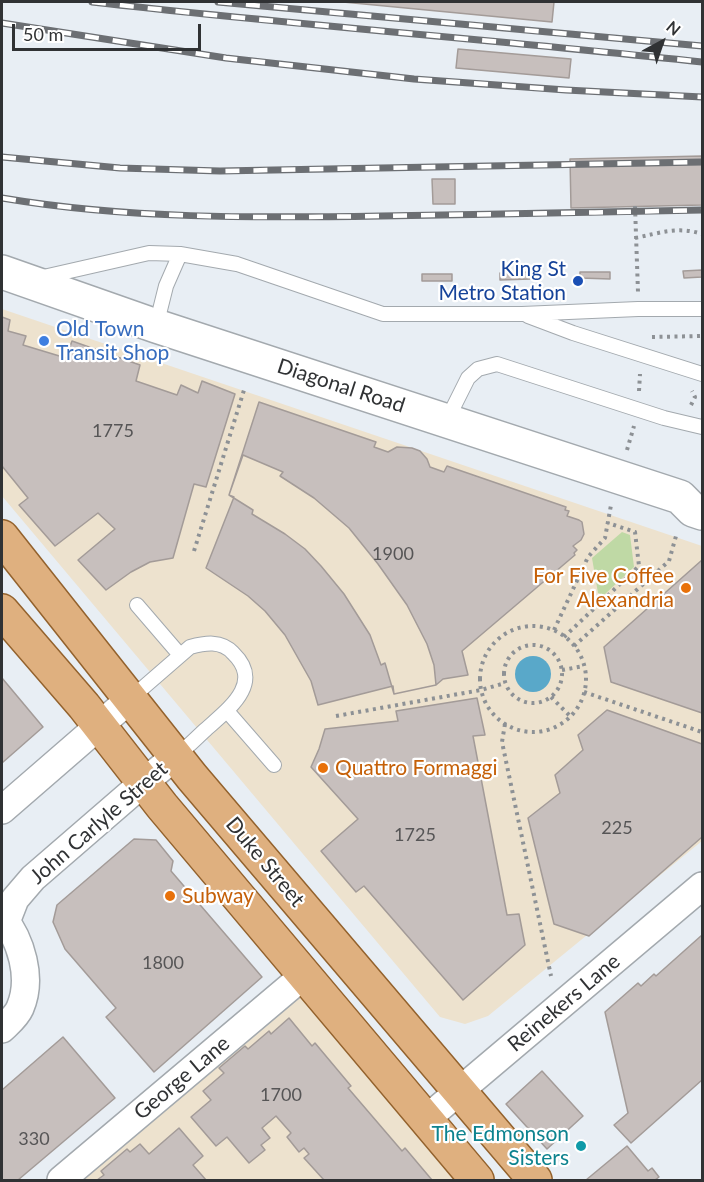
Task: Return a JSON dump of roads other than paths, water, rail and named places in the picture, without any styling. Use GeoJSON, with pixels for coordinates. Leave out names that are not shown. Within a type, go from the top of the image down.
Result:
{"type":"FeatureCollection","features":[{"type":"Feature","properties":{"kind":"main road","name":"Duke Street"},"geometry":{"type":"LineString","coordinates":[[2,537],[176,756],[535,1180]]}},
{"type":"Feature","properties":{"kind":"main road","name":"Duke Street"},"geometry":{"type":"LineString","coordinates":[[2,611],[100,725],[303,976],[477,1180]]}},
{"type":"Feature","properties":{"kind":"street","name":"Diagonal Road"},"geometry":{"type":"LineString","coordinates":[[13,276],[156,326],[695,501]]}},
{"type":"Feature","properties":{"kind":"street"},"geometry":{"type":"LineString","coordinates":[[2,810],[130,699]]}},
{"type":"Feature","properties":{"kind":"street","name":"John Carlyle Street"},"geometry":{"type":"LineString","coordinates":[[2,1029],[15,1017],[26,983],[17,940],[4,919],[15,899],[33,878],[176,756]]}},
{"type":"Feature","properties":{"kind":"street","name":"Reinekers Lane"},"geometry":{"type":"LineString","coordinates":[[425,1120],[702,886]]}},
{"type":"Feature","properties":{"kind":"street","name":"George Lane"},"geometry":{"type":"LineString","coordinates":[[61,1180],[303,976]]}},
{"type":"Feature","properties":{"kind":"lane"},"geometry":{"type":"LineString","coordinates":[[13,276],[149,253],[180,254],[237,264],[383,314],[522,314],[702,309]]}},
{"type":"Feature","properties":{"kind":"lane"},"geometry":{"type":"LineString","coordinates":[[156,326],[166,286],[180,254]]}},
{"type":"Feature","properties":{"kind":"lane"},"geometry":{"type":"LineString","coordinates":[[522,314],[573,333],[702,374]]}},
{"type":"Feature","properties":{"kind":"lane"},"geometry":{"type":"LineString","coordinates":[[447,420],[468,378],[478,369],[497,364],[656,416],[702,427]]}},
{"type":"Feature","properties":{"kind":"lane"},"geometry":{"type":"LineString","coordinates":[[137,605],[180,655]]}},
{"type":"Feature","properties":{"kind":"lane"},"geometry":{"type":"LineString","coordinates":[[130,699],[190,648],[202,644],[220,644],[231,650],[241,661],[245,671],[242,692],[227,711],[176,756]]}},
{"type":"Feature","properties":{"kind":"lane"},"geometry":{"type":"LineString","coordinates":[[227,711],[273,765]]}},
{"type":"Feature","properties":{"kind":"water"},"geometry":{"type":"Polygon","coordinates":[[[533,656],[546,661],[551,674],[546,687],[533,692],[520,687],[515,674],[520,661],[533,656]]]}},
{"type":"Feature","properties":{"kind":"railway"},"geometry":{"type":"LineString","coordinates":[[92,2],[702,62]]}},
{"type":"Feature","properties":{"kind":"railway"},"geometry":{"type":"LineString","coordinates":[[218,2],[702,46]]}},
{"type":"Feature","properties":{"kind":"railway"},"geometry":{"type":"LineString","coordinates":[[2,23],[226,58],[414,79],[702,97]]}},
{"type":"Feature","properties":{"kind":"railway"},"geometry":{"type":"LineString","coordinates":[[2,157],[120,168],[220,171],[702,162]]}},
{"type":"Feature","properties":{"kind":"railway"},"geometry":{"type":"LineString","coordinates":[[2,198],[96,210],[238,217],[702,210]]}},
{"type":"Feature","properties":{"kind":"place","name":"King St Metro Station"},"geometry":{"type":"Point","coordinates":[578,281]}},
{"type":"Feature","properties":{"kind":"place","name":"Old Town Transit Shop"},"geometry":{"type":"Point","coordinates":[44,341]}},
{"type":"Feature","properties":{"kind":"place","name":"For Five Coffee Alexandria"},"geometry":{"type":"Point","coordinates":[686,588]}},
{"type":"Feature","properties":{"kind":"place","name":"Quattro Formaggi"},"geometry":{"type":"Point","coordinates":[323,768]}},
{"type":"Feature","properties":{"kind":"place","name":"Subway"},"geometry":{"type":"Point","coordinates":[170,896]}},
{"type":"Feature","properties":{"kind":"place","name":"The Edmonson Sisters"},"geometry":{"type":"Point","coordinates":[581,1146]}}]}
